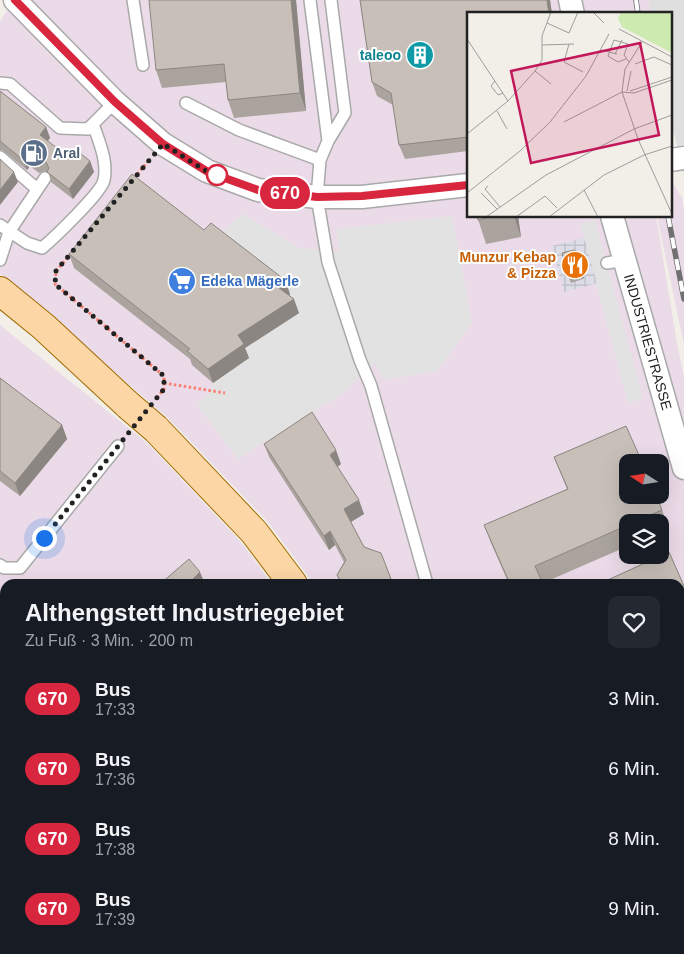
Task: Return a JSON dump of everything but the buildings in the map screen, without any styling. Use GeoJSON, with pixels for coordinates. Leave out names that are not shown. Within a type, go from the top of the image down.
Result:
{"type":"FeatureCollection","features":[{"type":"Feature","properties":{"kind":"main road"},"geometry":{"type":"LineString","coordinates":[[0,291],[145,412],[254,532],[289,579]]}},
{"type":"Feature","properties":{"kind":"street"},"geometry":{"type":"LineString","coordinates":[[15,0],[115,102],[163,144],[208,172],[258,190],[317,197],[362,196],[467,185]]}},
{"type":"Feature","properties":{"kind":"street","name":"INDUSTRIESTRASSE"},"geometry":{"type":"LineString","coordinates":[[612,218],[615,261],[684,468]]}},
{"type":"Feature","properties":{"kind":"lane"},"geometry":{"type":"LineString","coordinates":[[133,0],[143,65]]}},
{"type":"Feature","properties":{"kind":"lane"},"geometry":{"type":"LineString","coordinates":[[310,0],[328,141]]}},
{"type":"Feature","properties":{"kind":"lane"},"geometry":{"type":"LineString","coordinates":[[331,0],[345,113],[328,141],[320,160],[317,197],[328,262],[348,326],[371,386],[425,579]]}},
{"type":"Feature","properties":{"kind":"lane"},"geometry":{"type":"LineString","coordinates":[[0,83],[10,84],[60,128],[88,129],[115,102]]}},
{"type":"Feature","properties":{"kind":"lane"},"geometry":{"type":"LineString","coordinates":[[186,103],[239,130],[320,160]]}},
{"type":"Feature","properties":{"kind":"lane"},"geometry":{"type":"LineString","coordinates":[[5,228],[27,243],[42,248],[73,219],[104,182],[105,161],[93,124]]}},
{"type":"Feature","properties":{"kind":"lane"},"geometry":{"type":"LineString","coordinates":[[0,157],[38,189]]}},
{"type":"Feature","properties":{"kind":"lane"},"geometry":{"type":"LineString","coordinates":[[0,260],[5,228],[45,178]]}},
{"type":"Feature","properties":{"kind":"lane"},"geometry":{"type":"LineString","coordinates":[[0,565],[4,568],[20,568],[118,446]]}},
{"type":"Feature","properties":{"kind":"path"},"geometry":{"type":"LineString","coordinates":[[132,182],[163,144]]}},
{"type":"Feature","properties":{"kind":"path"},"geometry":{"type":"LineString","coordinates":[[75,249],[56,271],[55,284],[164,376],[164,389],[145,412]]}},
{"type":"Feature","properties":{"kind":"path"},"geometry":{"type":"LineString","coordinates":[[164,383],[225,393]]}},
{"type":"Feature","properties":{"kind":"shaded area"},"geometry":{"type":"Polygon","coordinates":[[[14,0],[648,0],[651,12],[467,12],[467,218],[656,218],[684,376],[684,579],[310,579],[267,521],[168,418],[0,274],[0,21],[14,0]]]}},
{"type":"Feature","properties":{"kind":"shaded area"},"geometry":{"type":"Polygon","coordinates":[[[648,0],[684,0],[684,175],[672,124],[672,12],[651,12],[648,0]]]}},
{"type":"Feature","properties":{"kind":"shaded area"},"geometry":{"type":"Polygon","coordinates":[[[672,181],[682,198],[684,209],[684,345],[657,218],[672,218],[672,181]]]}},
{"type":"Feature","properties":{"kind":"shaded area"},"geometry":{"type":"Polygon","coordinates":[[[243,214],[299,248],[339,251],[336,229],[452,216],[472,323],[437,371],[384,380],[375,363],[342,394],[238,459],[196,404],[208,395],[213,383],[248,358],[244,349],[299,313],[284,302],[290,294],[216,237],[243,214]]]}},
{"type":"Feature","properties":{"kind":"shaded area"},"geometry":{"type":"Polygon","coordinates":[[[595,220],[643,399],[628,403],[580,223],[595,220]]]}},
{"type":"Feature","properties":{"kind":"shaded area"},"geometry":{"type":"Polygon","coordinates":[[[584,238],[597,283],[564,292],[552,246],[584,238]]]}},
{"type":"Feature","properties":{"kind":"shaded area"},"geometry":{"type":"Polygon","coordinates":[[[0,325],[146,442],[241,542],[268,579],[0,579],[0,325]]]}},
{"type":"Feature","properties":{"kind":"railway"},"geometry":{"type":"LineString","coordinates":[[636,0],[638,12]]}},
{"type":"Feature","properties":{"kind":"railway"},"geometry":{"type":"LineString","coordinates":[[668,218],[684,299]]}},
{"type":"Feature","properties":{"kind":"bus line","name":"670"},"geometry":{"type":"LineString","coordinates":[[15,0],[115,102],[163,144],[208,172],[258,190],[317,197],[362,196],[467,185]]}},
{"type":"Feature","properties":{"kind":"place","name":"taleoo"},"geometry":{"type":"Point","coordinates":[420,55]}},
{"type":"Feature","properties":{"kind":"place","name":"Aral"},"geometry":{"type":"Point","coordinates":[34,153]}},
{"type":"Feature","properties":{"kind":"place","name":"Munzur Kebap & Pizza"},"geometry":{"type":"Point","coordinates":[575,265]}},
{"type":"Feature","properties":{"kind":"place","name":"Edeka Mägerle"},"geometry":{"type":"Point","coordinates":[182,281]}},
{"type":"Feature","properties":{"kind":"route"},"geometry":{"type":"LineString","coordinates":[[44,538],[164,389],[164,376],[55,284],[56,271],[163,144],[208,172],[224,178],[217,175]]}}]}
